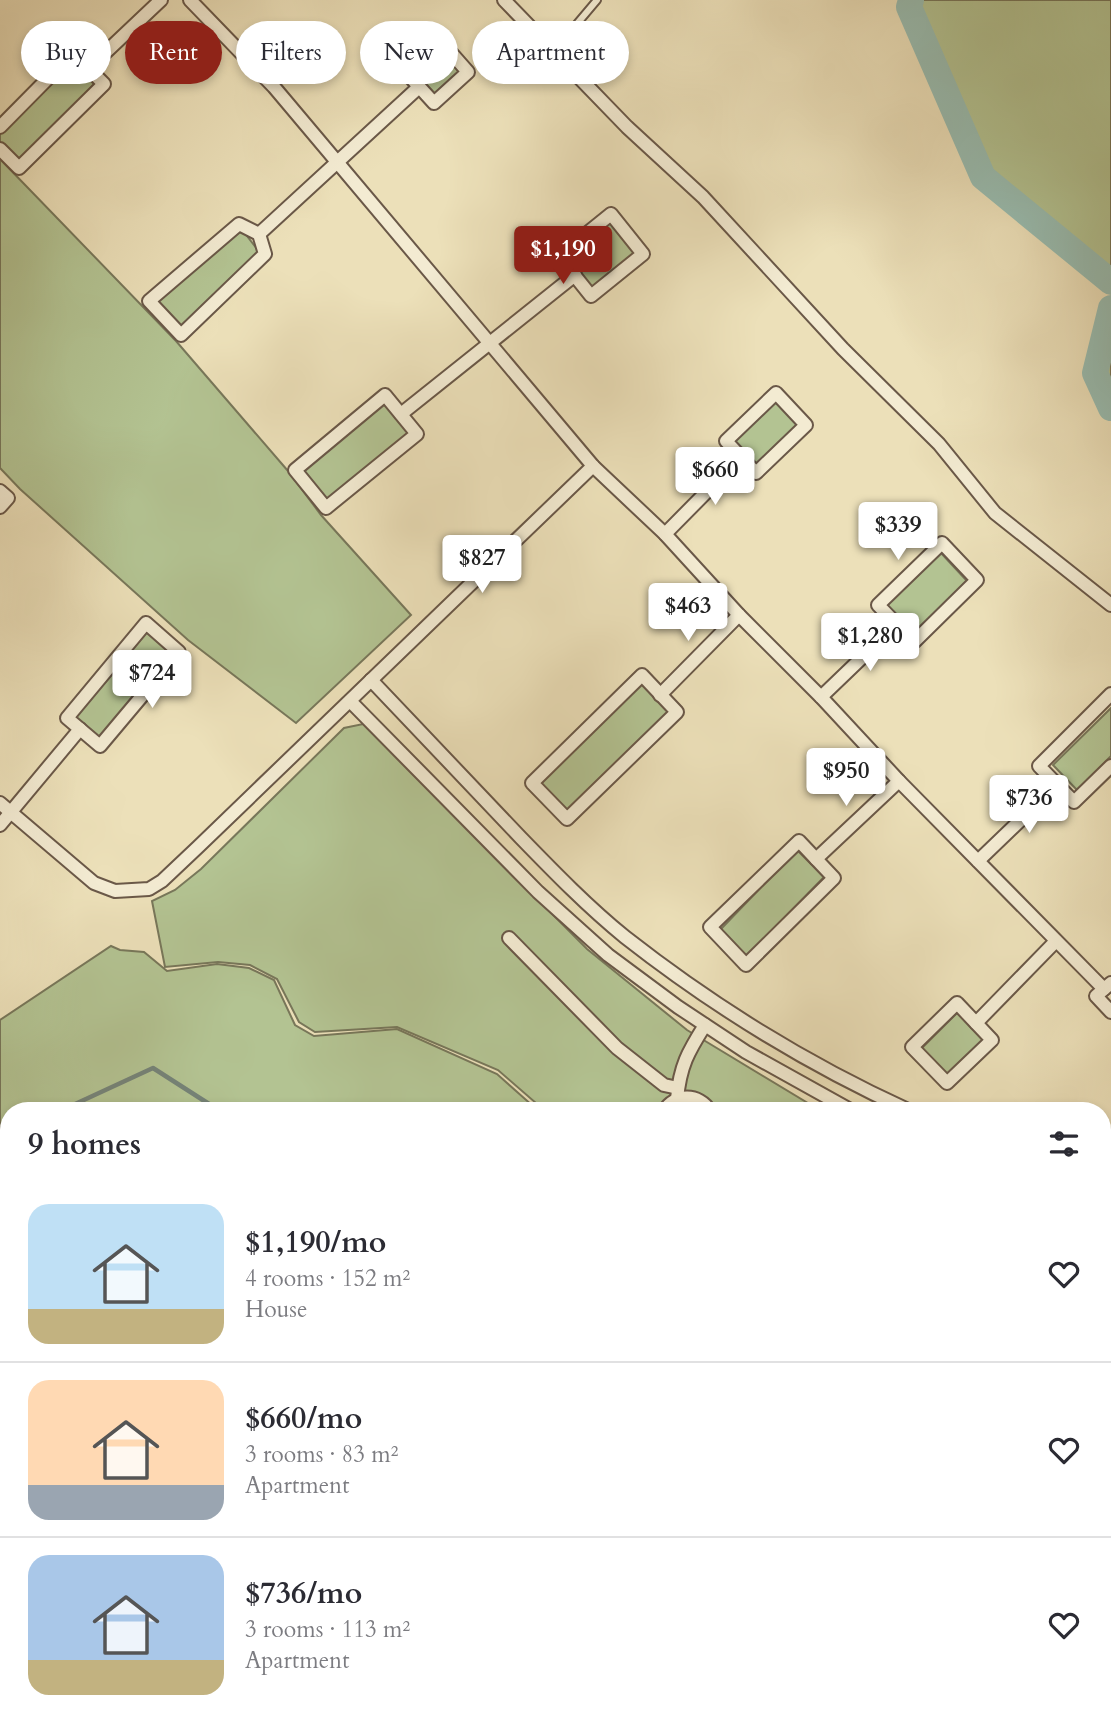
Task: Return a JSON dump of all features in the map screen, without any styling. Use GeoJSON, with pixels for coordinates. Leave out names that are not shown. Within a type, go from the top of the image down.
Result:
{"type":"FeatureCollection","features":[{"type":"Feature","properties":{"kind":"street"},"geometry":{"type":"LineString","coordinates":[[111,47],[161,0]]}},
{"type":"Feature","properties":{"kind":"street"},"geometry":{"type":"LineString","coordinates":[[190,0],[274,87],[593,466],[665,534],[739,615],[1056,941],[1107,986],[1096,996],[1111,1012]]}},
{"type":"Feature","properties":{"kind":"street"},"geometry":{"type":"LineString","coordinates":[[504,0],[525,21]]}},
{"type":"Feature","properties":{"kind":"street"},"geometry":{"type":"LineString","coordinates":[[438,38],[468,72],[434,103],[419,87],[403,69],[438,38]]}},
{"type":"Feature","properties":{"kind":"street"},"geometry":{"type":"LineString","coordinates":[[0,127],[42,84]]}},
{"type":"Feature","properties":{"kind":"street"},"geometry":{"type":"LineString","coordinates":[[0,149],[19,168],[104,84]]}},
{"type":"Feature","properties":{"kind":"street"},"geometry":{"type":"LineString","coordinates":[[586,84],[627,127],[703,197],[843,349],[939,444],[995,513],[1111,605]]}},
{"type":"Feature","properties":{"kind":"street"},"geometry":{"type":"LineString","coordinates":[[259,233],[419,87]]}},
{"type":"Feature","properties":{"kind":"street"},"geometry":{"type":"LineString","coordinates":[[611,214],[643,254],[591,296],[575,275],[559,256],[611,214]]}},
{"type":"Feature","properties":{"kind":"street"},"geometry":{"type":"LineString","coordinates":[[239,224],[259,233],[265,254],[181,335],[149,301],[239,224]]}},
{"type":"Feature","properties":{"kind":"street"},"geometry":{"type":"LineString","coordinates":[[401,415],[575,275]]}},
{"type":"Feature","properties":{"kind":"street"},"geometry":{"type":"LineString","coordinates":[[776,393],[806,425],[756,473],[741,457],[726,441],[776,393]]}},
{"type":"Feature","properties":{"kind":"street"},"geometry":{"type":"LineString","coordinates":[[385,395],[401,415],[417,434],[326,508],[295,470],[385,395]]}},
{"type":"Feature","properties":{"kind":"street"},"geometry":{"type":"LineString","coordinates":[[665,534],[741,457]]}},
{"type":"Feature","properties":{"kind":"street"},"geometry":{"type":"LineString","coordinates":[[0,803],[94,883],[115,891],[149,889],[162,881],[198,847],[593,466]]}},
{"type":"Feature","properties":{"kind":"street"},"geometry":{"type":"LineString","coordinates":[[0,491],[8,498],[0,507]]}},
{"type":"Feature","properties":{"kind":"street"},"geometry":{"type":"LineString","coordinates":[[942,543],[977,580],[914,642],[897,624],[878,605],[942,543]]}},
{"type":"Feature","properties":{"kind":"street"},"geometry":{"type":"LineString","coordinates":[[660,695],[739,615]]}},
{"type":"Feature","properties":{"kind":"street"},"geometry":{"type":"LineString","coordinates":[[146,623],[179,652],[100,746],[80,729],[67,718],[146,623]]}},
{"type":"Feature","properties":{"kind":"street"},"geometry":{"type":"LineString","coordinates":[[821,697],[897,624]]}},
{"type":"Feature","properties":{"kind":"street"},"geometry":{"type":"LineString","coordinates":[[642,676],[660,695],[677,712],[567,819],[532,783],[642,676]]}},
{"type":"Feature","properties":{"kind":"street"},"geometry":{"type":"LineString","coordinates":[[371,680],[556,873],[624,936],[760,1031],[891,1102]]}},
{"type":"Feature","properties":{"kind":"street"},"geometry":{"type":"LineString","coordinates":[[1111,694],[1039,766],[1074,802],[1111,766]]}},
{"type":"Feature","properties":{"kind":"street"},"geometry":{"type":"LineString","coordinates":[[350,701],[538,892],[608,955],[746,1052],[833,1102]]}},
{"type":"Feature","properties":{"kind":"street"},"geometry":{"type":"LineString","coordinates":[[0,825],[80,729]]}},
{"type":"Feature","properties":{"kind":"street"},"geometry":{"type":"LineString","coordinates":[[816,859],[899,781]]}},
{"type":"Feature","properties":{"kind":"street"},"geometry":{"type":"LineString","coordinates":[[978,861],[1057,785]]}},
{"type":"Feature","properties":{"kind":"street"},"geometry":{"type":"LineString","coordinates":[[799,841],[816,859],[834,878],[746,965],[710,927],[799,841]]}},
{"type":"Feature","properties":{"kind":"street"},"geometry":{"type":"LineString","coordinates":[[509,939],[617,1048],[678,1094],[702,1102]]}},
{"type":"Feature","properties":{"kind":"street"},"geometry":{"type":"LineString","coordinates":[[976,1023],[1056,941]]}},
{"type":"Feature","properties":{"kind":"street"},"geometry":{"type":"LineString","coordinates":[[957,1003],[976,1023],[992,1040],[947,1083],[912,1047],[957,1003]]}},
{"type":"Feature","properties":{"kind":"street"},"geometry":{"type":"LineString","coordinates":[[671,1102],[678,1094],[679,1074],[689,1050],[705,1025]]}},
{"type":"Feature","properties":{"kind":"street"},"geometry":{"type":"LineString","coordinates":[[854,1102],[861,1088]]}},
{"type":"Feature","properties":{"kind":"lane"},"geometry":{"type":"LineString","coordinates":[[579,21],[597,0]]}},
{"type":"Feature","properties":{"kind":"green space"},"geometry":{"type":"Polygon","coordinates":[[[911,0],[1111,0],[1111,282],[983,177],[909,7],[911,0]]]}},
{"type":"Feature","properties":{"kind":"green space"},"geometry":{"type":"Polygon","coordinates":[[[458,66],[464,72],[458,77],[458,66]]]}},
{"type":"Feature","properties":{"kind":"green space"},"geometry":{"type":"Polygon","coordinates":[[[47,84],[100,84],[20,164],[0,145],[0,131],[47,84]]]}},
{"type":"Feature","properties":{"kind":"green space"},"geometry":{"type":"Polygon","coordinates":[[[422,84],[451,84],[435,98],[422,84]]]}},
{"type":"Feature","properties":{"kind":"green space"},"geometry":{"type":"Polygon","coordinates":[[[0,159],[176,341],[288,471],[321,515],[411,615],[296,723],[188,640],[0,468],[0,159]]]}},
{"type":"Feature","properties":{"kind":"green space"},"geometry":{"type":"Polygon","coordinates":[[[610,217],[639,253],[592,292],[562,257],[610,217]]]}},
{"type":"Feature","properties":{"kind":"green space"},"geometry":{"type":"Polygon","coordinates":[[[240,227],[261,254],[182,330],[153,301],[240,227]]]}},
{"type":"Feature","properties":{"kind":"green space"},"geometry":{"type":"Polygon","coordinates":[[[1111,308],[1111,408],[1095,373],[1111,308]]]}},
{"type":"Feature","properties":{"kind":"green space"},"geometry":{"type":"Polygon","coordinates":[[[776,398],[802,424],[758,469],[731,442],[776,398]]]}},
{"type":"Feature","properties":{"kind":"green space"},"geometry":{"type":"Polygon","coordinates":[[[385,400],[412,434],[327,504],[301,470],[385,400]]]}},
{"type":"Feature","properties":{"kind":"green space"},"geometry":{"type":"Polygon","coordinates":[[[941,553],[967,581],[913,634],[886,606],[941,553]]]}},
{"type":"Feature","properties":{"kind":"green space"},"geometry":{"type":"Polygon","coordinates":[[[147,627],[175,652],[100,741],[71,717],[147,627]]]}},
{"type":"Feature","properties":{"kind":"green space"},"geometry":{"type":"Polygon","coordinates":[[[641,681],[670,711],[568,812],[538,784],[641,681]]]}},
{"type":"Feature","properties":{"kind":"green space"},"geometry":{"type":"Polygon","coordinates":[[[1111,708],[1111,756],[1077,790],[1053,765],[1111,708]]]}},
{"type":"Feature","properties":{"kind":"green space"},"geometry":{"type":"Polygon","coordinates":[[[363,724],[587,949],[687,1030],[806,1102],[535,1102],[498,1070],[397,1027],[315,1032],[299,1022],[277,979],[250,965],[218,962],[165,967],[152,901],[175,890],[201,869],[344,728],[363,724]]]}},
{"type":"Feature","properties":{"kind":"green space"},"geometry":{"type":"Polygon","coordinates":[[[797,850],[824,877],[747,956],[720,930],[797,850]]]}},
{"type":"Feature","properties":{"kind":"green space"},"geometry":{"type":"Polygon","coordinates":[[[111,946],[120,950],[144,952],[167,971],[217,964],[249,968],[274,980],[295,1025],[314,1036],[397,1029],[497,1074],[528,1102],[0,1102],[0,1020],[111,946]]]}},
{"type":"Feature","properties":{"kind":"green space"},"geometry":{"type":"Polygon","coordinates":[[[958,1012],[985,1039],[948,1076],[921,1049],[958,1012]]]}},
{"type":"Feature","properties":{"kind":"waterway"},"geometry":{"type":"LineString","coordinates":[[911,0],[909,7],[983,177],[1111,282]]}},
{"type":"Feature","properties":{"kind":"waterway"},"geometry":{"type":"LineString","coordinates":[[1111,308],[1095,373],[1111,408]]}},
{"type":"Feature","properties":{"kind":"waterway"},"geometry":{"type":"LineString","coordinates":[[79,1102],[153,1068],[206,1102]]}}]}
